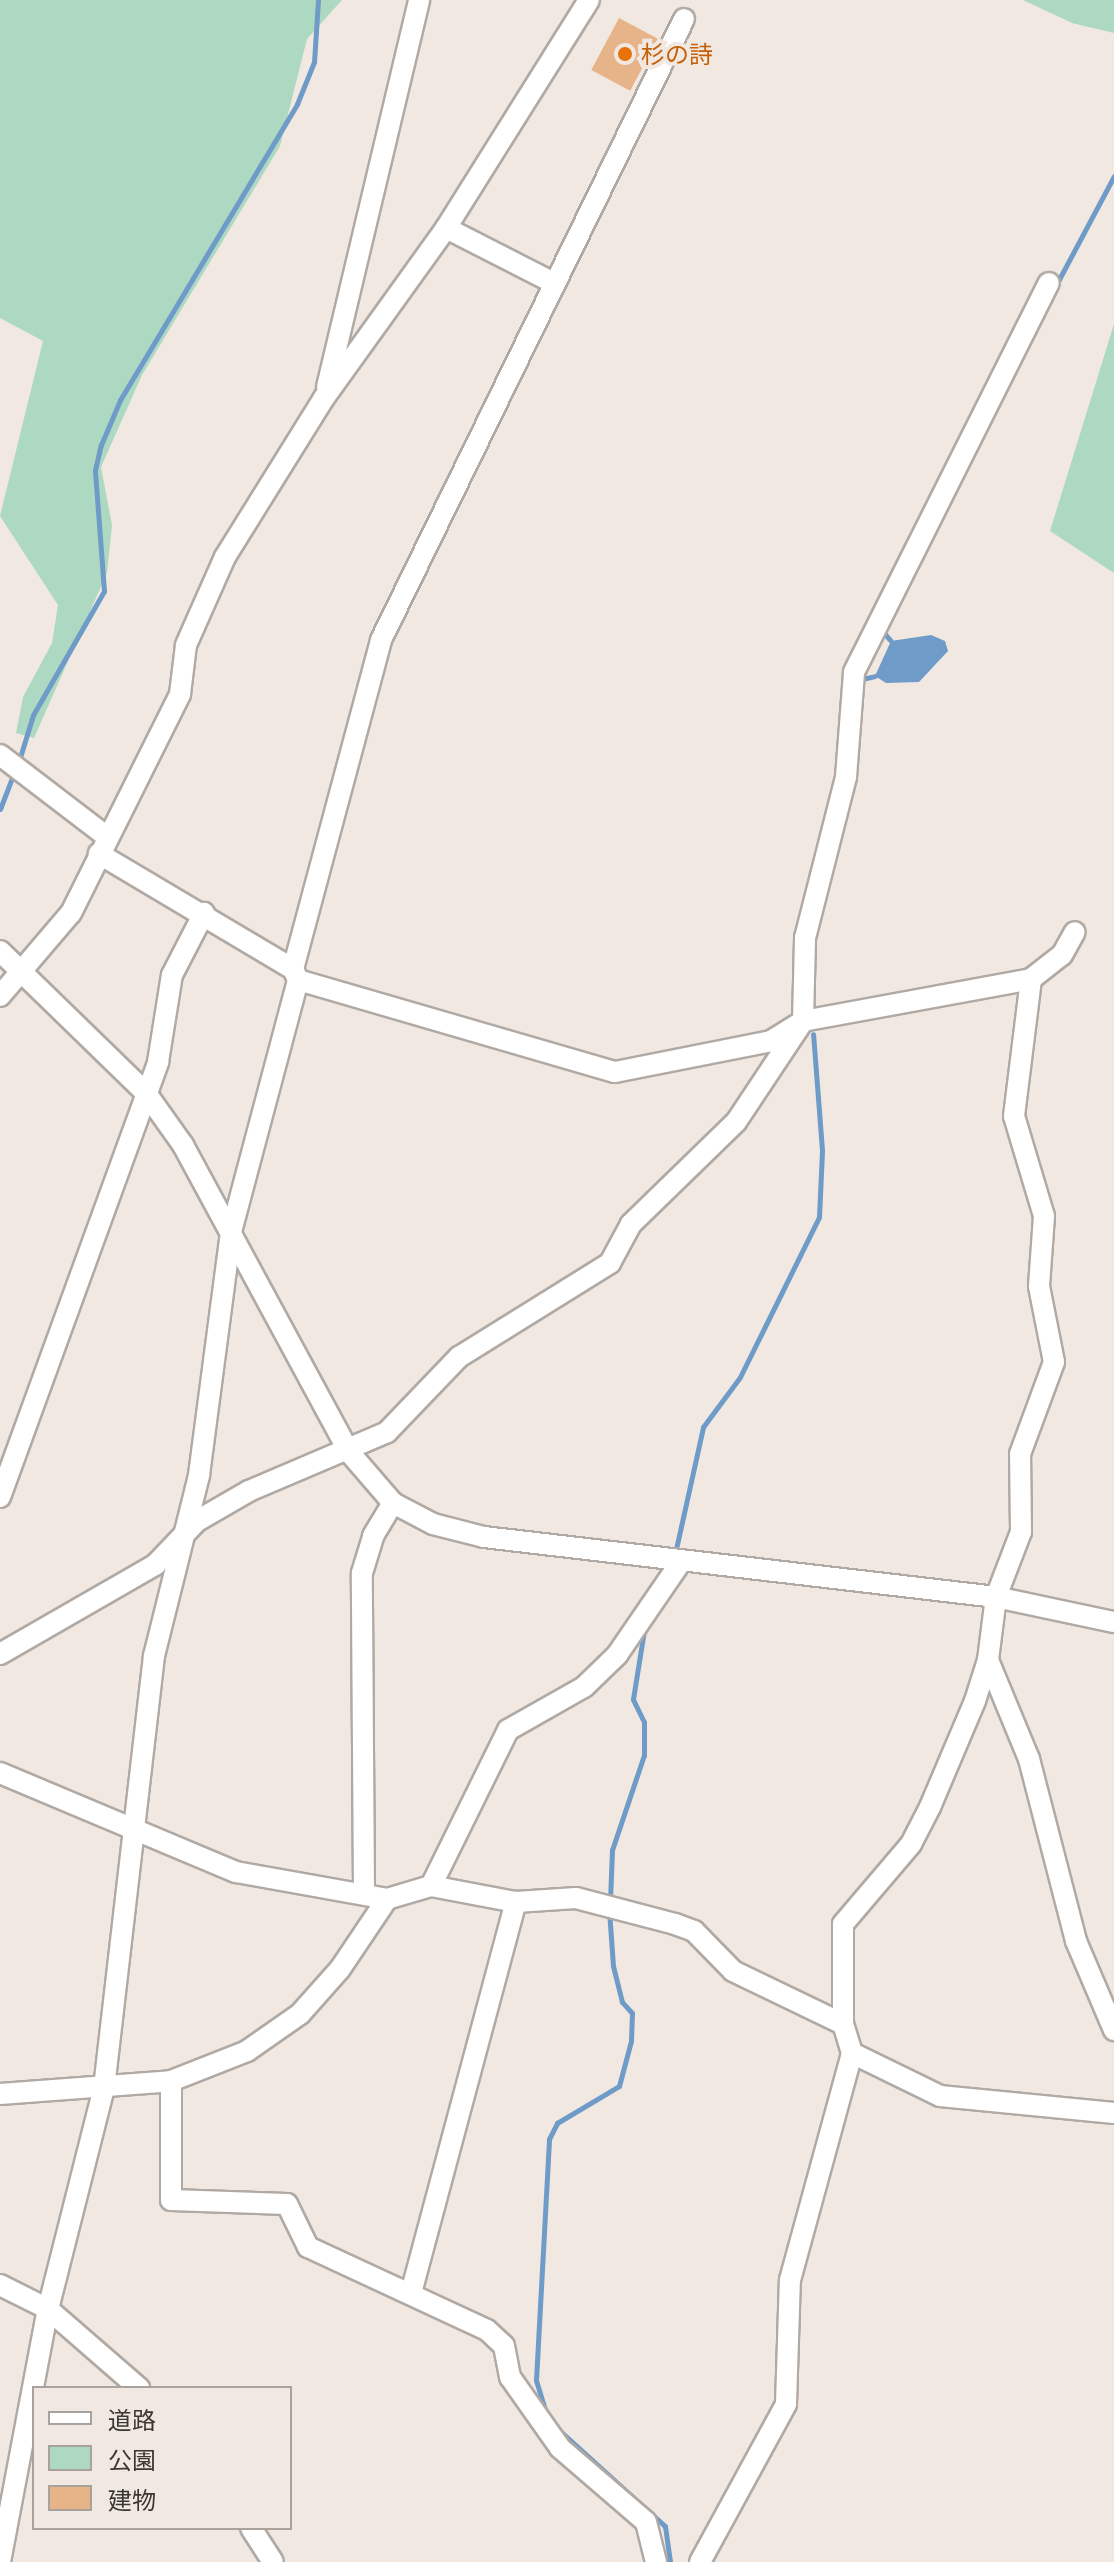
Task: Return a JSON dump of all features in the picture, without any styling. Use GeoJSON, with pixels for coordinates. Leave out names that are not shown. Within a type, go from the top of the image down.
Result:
{"type":"FeatureCollection","features":[{"type":"Feature","properties":{"kind":"street"},"geometry":{"type":"LineString","coordinates":[[324,398],[419,0]]}},
{"type":"Feature","properties":{"kind":"street"},"geometry":{"type":"LineString","coordinates":[[0,996],[71,913],[102,845],[180,694],[186,645],[225,557],[324,398],[446,228],[589,0]]}},
{"type":"Feature","properties":{"kind":"street"},"geometry":{"type":"LineString","coordinates":[[33,2386],[48,2309],[104,2088],[154,1656],[179,1545],[199,1475],[231,1232],[381,640],[552,282],[684,19]]}},
{"type":"Feature","properties":{"kind":"street"},"geometry":{"type":"LineString","coordinates":[[446,228],[552,282]]}},
{"type":"Feature","properties":{"kind":"street"},"geometry":{"type":"LineString","coordinates":[[0,1654],[155,1565],[179,1545],[197,1521],[249,1491],[349,1452],[387,1432],[459,1357],[610,1263],[631,1224],[736,1122],[803,1021],[805,938],[846,777],[854,672],[1049,283]]}},
{"type":"Feature","properties":{"kind":"street"},"geometry":{"type":"LineString","coordinates":[[12,765],[102,845],[296,974],[615,1072],[771,1041],[803,1021],[1031,979],[1062,955],[1075,932]]}},
{"type":"Feature","properties":{"kind":"street"},"geometry":{"type":"LineString","coordinates":[[0,1497],[146,1093],[172,975],[204,913]]}},
{"type":"Feature","properties":{"kind":"street"},"geometry":{"type":"LineString","coordinates":[[0,951],[146,1093],[231,1232],[349,1452],[393,1503],[433,1524],[484,1537],[680,1563],[996,1597],[1114,1622]]}},
{"type":"Feature","properties":{"kind":"street"},"geometry":{"type":"LineString","coordinates":[[700,2562],[786,2404],[790,2280],[852,2053],[843,2024],[843,1924],[911,1844],[988,1660],[996,1597],[1021,1532],[1020,1454],[1054,1362],[1039,1286],[1044,1216],[1014,1116],[1031,979]]}},
{"type":"Feature","properties":{"kind":"street"},"geometry":{"type":"LineString","coordinates":[[364,1891],[362,1573],[373,1536],[393,1503]]}},
{"type":"Feature","properties":{"kind":"street"},"geometry":{"type":"LineString","coordinates":[[431,1886],[508,1730],[584,1687],[617,1655],[680,1563]]}},
{"type":"Feature","properties":{"kind":"street"},"geometry":{"type":"LineString","coordinates":[[988,1660],[1029,1759],[1076,1941],[1114,2030]]}},
{"type":"Feature","properties":{"kind":"street"},"geometry":{"type":"LineString","coordinates":[[0,1773],[236,1872],[364,1891],[387,1899],[431,1886],[516,1902],[598,1902],[694,1931],[733,1971],[843,2024]]}},
{"type":"Feature","properties":{"kind":"street"},"geometry":{"type":"LineString","coordinates":[[0,2094],[171,2081],[247,2051],[300,2014],[387,1899]]}},
{"type":"Feature","properties":{"kind":"street"},"geometry":{"type":"LineString","coordinates":[[411,2293],[516,1902]]}},
{"type":"Feature","properties":{"kind":"street"},"geometry":{"type":"LineString","coordinates":[[852,2053],[940,2096],[1114,2113]]}},
{"type":"Feature","properties":{"kind":"street"},"geometry":{"type":"LineString","coordinates":[[171,2081],[171,2200],[287,2204],[308,2247],[487,2330],[504,2346],[510,2377],[560,2448],[646,2522],[656,2562]]}},
{"type":"Feature","properties":{"kind":"street"},"geometry":{"type":"LineString","coordinates":[[0,2285],[48,2309],[137,2386]]}},
{"type":"Feature","properties":{"kind":"street"},"geometry":{"type":"LineString","coordinates":[[0,2562],[32,2393]]}},
{"type":"Feature","properties":{"kind":"street"},"geometry":{"type":"LineString","coordinates":[[252,2530],[273,2562]]}},
{"type":"Feature","properties":{"kind":"green space"},"geometry":{"type":"Polygon","coordinates":[[[0,0],[342,0],[307,39],[280,146],[142,375],[101,467],[112,525],[107,573],[34,738],[16,733],[23,697],[52,643],[58,605],[0,516],[43,341],[0,318],[0,0]]]}},
{"type":"Feature","properties":{"kind":"green space"},"geometry":{"type":"Polygon","coordinates":[[[1023,0],[1114,0],[1114,33],[1072,23],[1023,0]]]}},
{"type":"Feature","properties":{"kind":"green space"},"geometry":{"type":"Polygon","coordinates":[[[1114,324],[1114,573],[1050,531],[1114,324]]]}},
{"type":"Feature","properties":{"kind":"water"},"geometry":{"type":"Polygon","coordinates":[[[931,635],[945,641],[948,651],[919,682],[886,683],[875,676],[891,641],[931,635]]]}},
{"type":"Feature","properties":{"kind":"building","name":"杉の詩"},"geometry":{"type":"Polygon","coordinates":[[[619,18],[658,39],[630,91],[591,70],[619,18]]]}},
{"type":"Feature","properties":{"kind":"waterway"},"geometry":{"type":"LineString","coordinates":[[18,764],[33,715],[104,591],[95,470],[101,445],[120,400],[297,104],[314,62],[318,0]]}},
{"type":"Feature","properties":{"kind":"waterway"},"geometry":{"type":"LineString","coordinates":[[1056,285],[1114,176]]}},
{"type":"Feature","properties":{"kind":"waterway"},"geometry":{"type":"LineString","coordinates":[[882,631],[891,641]]}},
{"type":"Feature","properties":{"kind":"waterway"},"geometry":{"type":"LineString","coordinates":[[862,679],[875,676]]}},
{"type":"Feature","properties":{"kind":"waterway"},"geometry":{"type":"LineString","coordinates":[[0,809],[14,773]]}},
{"type":"Feature","properties":{"kind":"waterway"},"geometry":{"type":"LineString","coordinates":[[676,1549],[703,1427],[740,1377],[819,1217],[822,1150],[813,1034]]}},
{"type":"Feature","properties":{"kind":"waterway"},"geometry":{"type":"LineString","coordinates":[[610,1900],[612,1850],[644,1755],[644,1722],[633,1699],[644,1630]]}},
{"type":"Feature","properties":{"kind":"waterway"},"geometry":{"type":"LineString","coordinates":[[546,2413],[536,2380],[549,2139],[557,2123],[619,2086],[631,2041],[632,2013],[622,2002],[613,1966],[609,1910]]}},
{"type":"Feature","properties":{"kind":"waterway"},"geometry":{"type":"LineString","coordinates":[[559,2430],[665,2526],[670,2562]]}},
{"type":"Feature","properties":{"kind":"place","name":"杉の詩"},"geometry":{"type":"Point","coordinates":[625,54]}}]}
